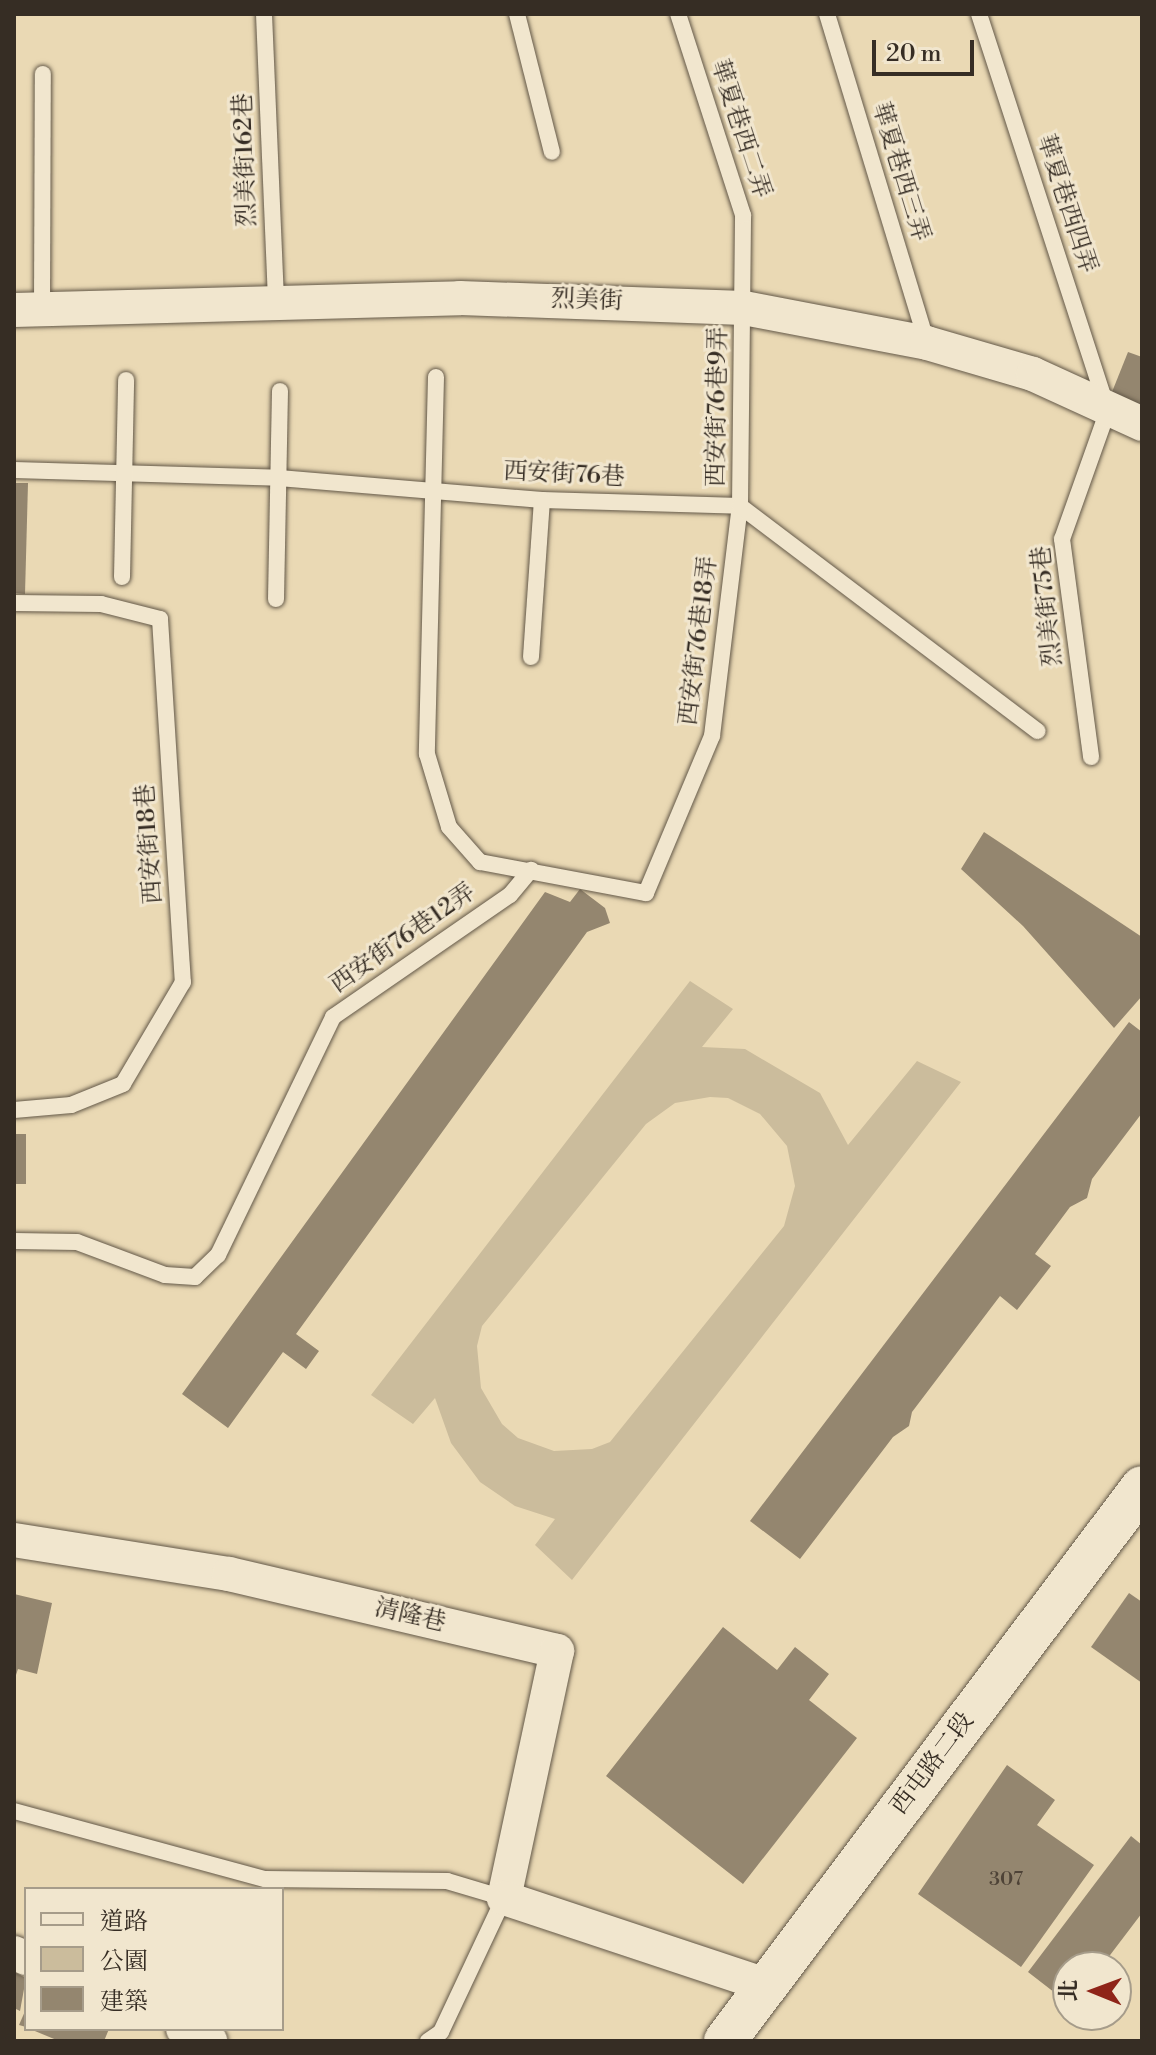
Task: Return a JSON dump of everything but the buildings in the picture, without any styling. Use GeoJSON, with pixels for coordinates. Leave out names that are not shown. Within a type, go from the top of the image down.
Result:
{"type":"FeatureCollection","features":[{"type":"Feature","properties":{"kind":"street","name":"烈美街"},"geometry":{"type":"LineString","coordinates":[[28,309],[460,298],[744,308],[927,343],[1033,374],[1142,424]]}},
{"type":"Feature","properties":{"kind":"street","name":"西屯路二段"},"geometry":{"type":"LineString","coordinates":[[725,2041],[1142,1487]]}},
{"type":"Feature","properties":{"kind":"street","name":"清隆巷"},"geometry":{"type":"LineString","coordinates":[[14,1540],[229,1574],[557,1651],[504,1898]]}},
{"type":"Feature","properties":{"kind":"street"},"geometry":{"type":"LineString","coordinates":[[504,1898],[766,1985]]}},
{"type":"Feature","properties":{"kind":"street"},"geometry":{"type":"LineString","coordinates":[[188,2031],[210,2041]]}},
{"type":"Feature","properties":{"kind":"lane","name":"烈美街162巷"},"geometry":{"type":"LineString","coordinates":[[264,14],[276,304]]}},
{"type":"Feature","properties":{"kind":"lane"},"geometry":{"type":"LineString","coordinates":[[517,14],[552,152]]}},
{"type":"Feature","properties":{"kind":"lane","name":"華夏巷西二弄"},"geometry":{"type":"LineString","coordinates":[[678,14],[743,215],[744,308]]}},
{"type":"Feature","properties":{"kind":"lane","name":"華夏巷西三弄"},"geometry":{"type":"LineString","coordinates":[[827,14],[927,343]]}},
{"type":"Feature","properties":{"kind":"lane","name":"華夏巷西四弄"},"geometry":{"type":"LineString","coordinates":[[979,14],[1108,410]]}},
{"type":"Feature","properties":{"kind":"lane"},"geometry":{"type":"LineString","coordinates":[[28,309],[43,74]]}},
{"type":"Feature","properties":{"kind":"lane","name":"西安街76巷9弄"},"geometry":{"type":"LineString","coordinates":[[740,506],[744,308]]}},
{"type":"Feature","properties":{"kind":"lane","name":"西安街76巷12弄"},"geometry":{"type":"LineString","coordinates":[[436,377],[436,490],[427,754],[432,779],[449,827],[463,849],[480,862],[531,870]]}},
{"type":"Feature","properties":{"kind":"lane"},"geometry":{"type":"LineString","coordinates":[[122,577],[126,380]]}},
{"type":"Feature","properties":{"kind":"lane"},"geometry":{"type":"LineString","coordinates":[[276,599],[280,391]]}},
{"type":"Feature","properties":{"kind":"lane","name":"烈美街75巷"},"geometry":{"type":"LineString","coordinates":[[1091,757],[1062,539],[1108,410]]}},
{"type":"Feature","properties":{"kind":"lane","name":"西安街76巷"},"geometry":{"type":"LineString","coordinates":[[14,470],[279,478],[542,500],[740,506]]}},
{"type":"Feature","properties":{"kind":"lane"},"geometry":{"type":"LineString","coordinates":[[531,657],[542,500]]}},
{"type":"Feature","properties":{"kind":"lane"},"geometry":{"type":"LineString","coordinates":[[740,506],[1037,731]]}},
{"type":"Feature","properties":{"kind":"lane","name":"西安街76巷18弄"},"geometry":{"type":"LineString","coordinates":[[531,870],[646,893],[712,736],[740,506]]}},
{"type":"Feature","properties":{"kind":"lane","name":"西安街18巷"},"geometry":{"type":"LineString","coordinates":[[14,603],[101,604],[160,619],[183,982],[123,1084],[71,1105],[14,1110]]}},
{"type":"Feature","properties":{"kind":"lane","name":"西安街76巷12弄"},"geometry":{"type":"LineString","coordinates":[[14,1241],[77,1242],[165,1275],[195,1277],[218,1255],[333,1017],[510,895],[531,870]]}},
{"type":"Feature","properties":{"kind":"lane"},"geometry":{"type":"LineString","coordinates":[[14,1811],[265,1879],[447,1881],[504,1898],[441,2032],[428,2041]]}},
{"type":"Feature","properties":{"kind":"green space"},"geometry":{"type":"Polygon","coordinates":[[[690,981],[733,1009],[702,1047],[745,1049],[820,1093],[848,1145],[917,1061],[961,1082],[572,1580],[535,1545],[555,1519],[515,1506],[480,1482],[451,1443],[435,1398],[413,1424],[371,1395],[690,981]],[[710,1097],[675,1103],[646,1124],[482,1326],[477,1346],[481,1388],[502,1424],[518,1438],[554,1451],[592,1449],[610,1442],[784,1226],[795,1186],[787,1146],[760,1114],[728,1098],[710,1097]]]}}]}
